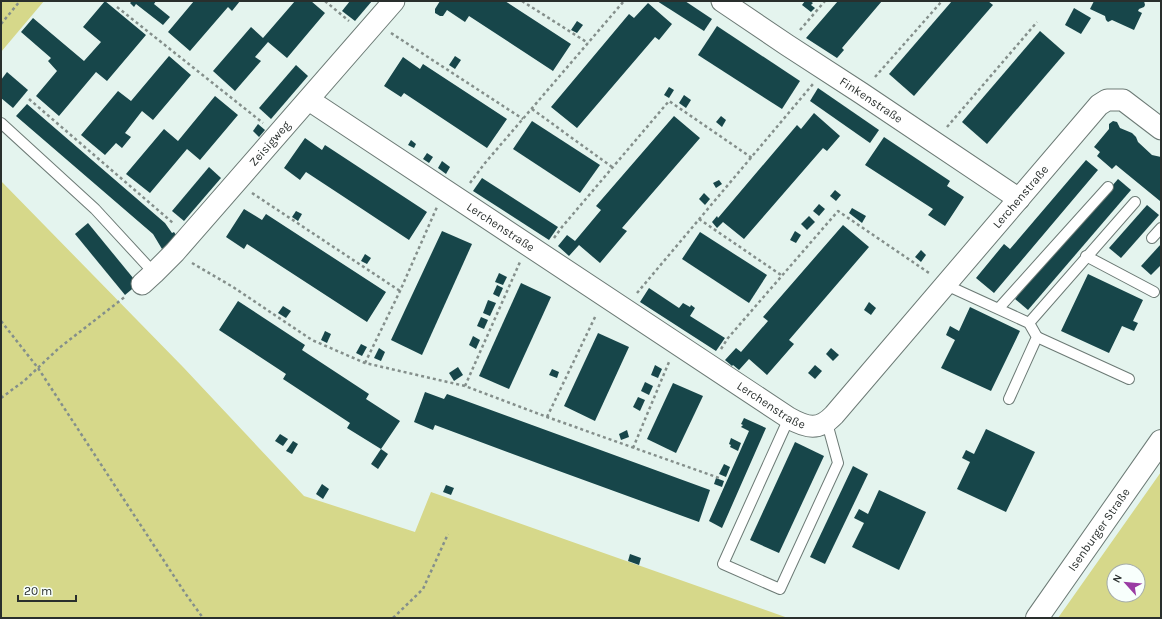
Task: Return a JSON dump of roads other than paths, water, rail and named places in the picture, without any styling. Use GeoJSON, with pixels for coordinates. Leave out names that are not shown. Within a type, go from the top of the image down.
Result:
{"type":"FeatureCollection","features":[{"type":"Feature","properties":{"kind":"main road","name":"Isenburger Straße"},"geometry":{"type":"LineString","coordinates":[[1037,618],[1161,441]]}},
{"type":"Feature","properties":{"kind":"street","name":"Zeisigweg"},"geometry":{"type":"LineString","coordinates":[[148,278],[175,252],[394,1]]}},
{"type":"Feature","properties":{"kind":"street","name":"Finkenstraße"},"geometry":{"type":"LineString","coordinates":[[722,1],[1019,199]]}},
{"type":"Feature","properties":{"kind":"street","name":"Lerchenstraße"},"geometry":{"type":"LineString","coordinates":[[309,100],[789,418],[808,426],[817,427],[827,422],[1099,105],[1108,100],[1123,100],[1132,105],[1161,129]]}},
{"type":"Feature","properties":{"kind":"lane"},"geometry":{"type":"LineString","coordinates":[[1,123],[95,209],[148,278]]}},
{"type":"Feature","properties":{"kind":"lane"},"geometry":{"type":"LineString","coordinates":[[999,308],[1108,187]]}},
{"type":"Feature","properties":{"kind":"lane"},"geometry":{"type":"LineString","coordinates":[[1029,323],[1086,256],[1135,202]]}},
{"type":"Feature","properties":{"kind":"lane"},"geometry":{"type":"LineString","coordinates":[[1152,238],[1161,228]]}},
{"type":"Feature","properties":{"kind":"lane"},"geometry":{"type":"LineString","coordinates":[[1086,256],[1154,292]]}},
{"type":"Feature","properties":{"kind":"lane"},"geometry":{"type":"LineString","coordinates":[[946,284],[1029,323],[1037,337],[1129,379]]}},
{"type":"Feature","properties":{"kind":"lane"},"geometry":{"type":"LineString","coordinates":[[1009,399],[1037,337]]}},
{"type":"Feature","properties":{"kind":"lane"},"geometry":{"type":"LineString","coordinates":[[789,418],[723,564],[780,589],[838,463],[827,422]]}}]}
